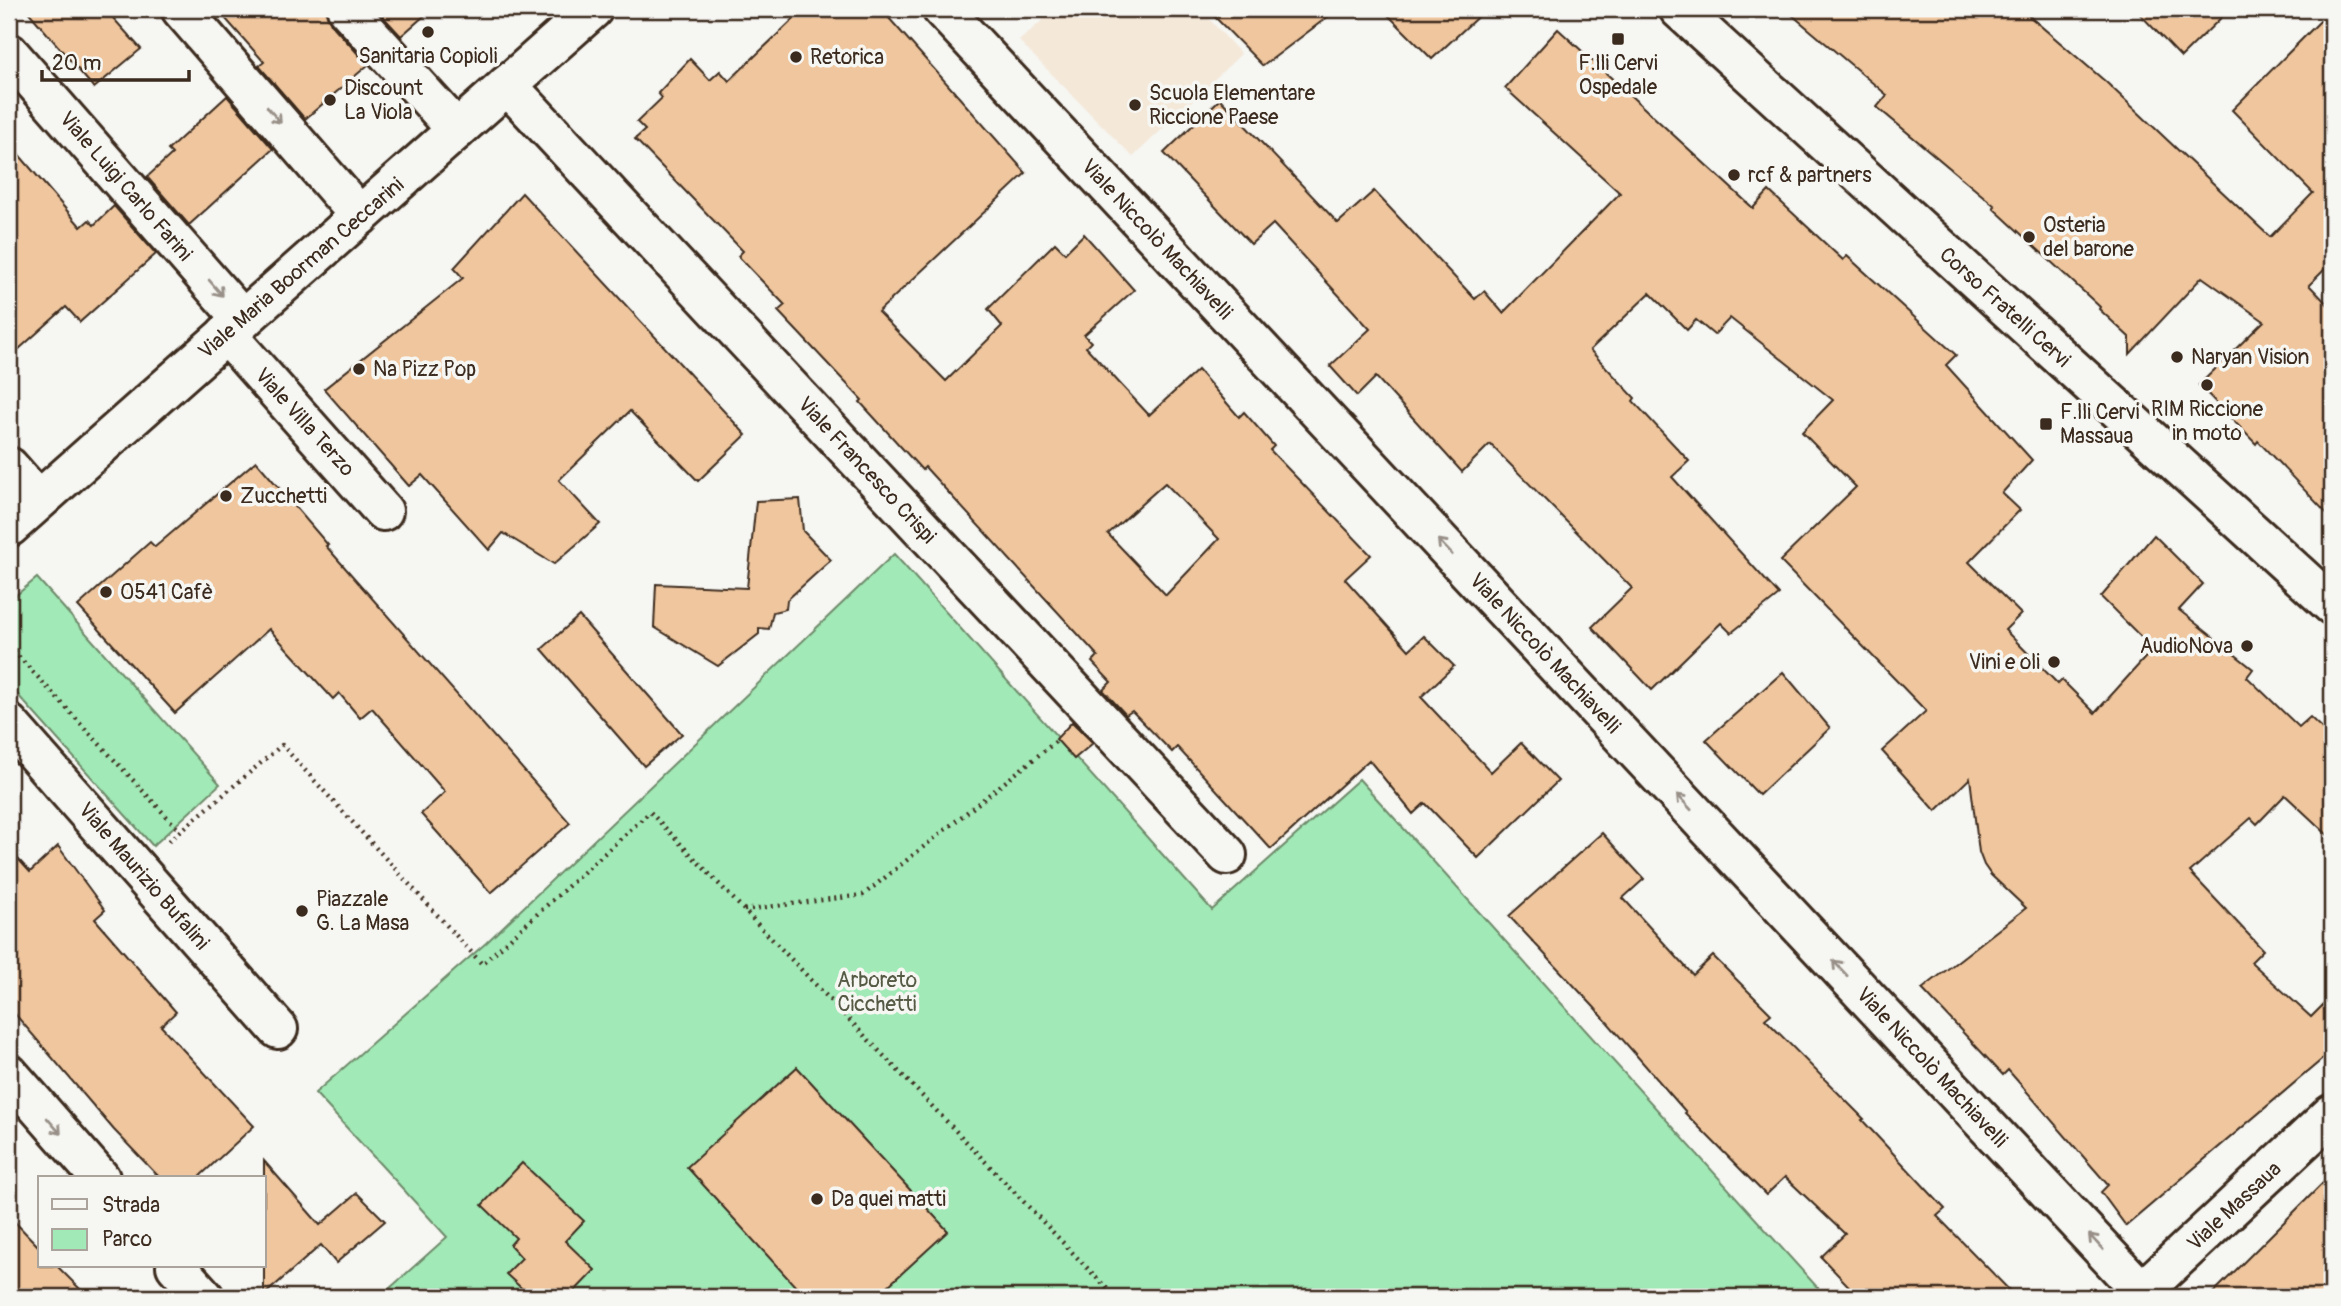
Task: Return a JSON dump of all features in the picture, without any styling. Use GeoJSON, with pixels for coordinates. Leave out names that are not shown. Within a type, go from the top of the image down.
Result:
{"type":"FeatureCollection","features":[{"type":"Feature","properties":{"kind":"street"},"geometry":{"type":"LineString","coordinates":[[181,9],[360,216]]}},
{"type":"Feature","properties":{"kind":"street"},"geometry":{"type":"LineString","coordinates":[[347,9],[457,130]]}},
{"type":"Feature","properties":{"kind":"street","name":"Viale Niccolò Machiavelli"},"geometry":{"type":"LineString","coordinates":[[942,9],[2142,1295]]}},
{"type":"Feature","properties":{"kind":"street","name":"Corso Fratelli Cervi"},"geometry":{"type":"LineString","coordinates":[[1679,9],[2332,605]]}},
{"type":"Feature","properties":{"kind":"street","name":"Viale Maria Boorman Ceccarini"},"geometry":{"type":"LineString","coordinates":[[9,527],[507,85],[573,15]]}},
{"type":"Feature","properties":{"kind":"street","name":"Viale Luigi Carlo Farini"},"geometry":{"type":"LineString","coordinates":[[9,52],[235,327]]}},
{"type":"Feature","properties":{"kind":"street","name":"Viale Francesco Crispi"},"geometry":{"type":"LineString","coordinates":[[507,85],[1227,855]]}},
{"type":"Feature","properties":{"kind":"street","name":"Viale Villa Terzo"},"geometry":{"type":"LineString","coordinates":[[235,327],[383,511]]}},
{"type":"Feature","properties":{"kind":"street"},"geometry":{"type":"LineString","coordinates":[[9,467],[38,500]]}},
{"type":"Feature","properties":{"kind":"street","name":"Viale Maurizio Bufalini"},"geometry":{"type":"LineString","coordinates":[[9,724],[278,1029]]}},
{"type":"Feature","properties":{"kind":"street"},"geometry":{"type":"LineString","coordinates":[[9,1074],[98,1176]]}},
{"type":"Feature","properties":{"kind":"street","name":"Viale Massaua"},"geometry":{"type":"LineString","coordinates":[[2142,1295],[2332,1114]]}},
{"type":"Feature","properties":{"kind":"street"},"geometry":{"type":"LineString","coordinates":[[178,1268],[204,1297]]}},
{"type":"Feature","properties":{"kind":"path"},"geometry":{"type":"LineString","coordinates":[[9,646],[180,831]]}},
{"type":"Feature","properties":{"kind":"path"},"geometry":{"type":"LineString","coordinates":[[744,909],[863,895],[1092,712]]}},
{"type":"Feature","properties":{"kind":"path"},"geometry":{"type":"LineString","coordinates":[[138,870],[282,745],[482,964],[650,812],[1115,1297]]}},
{"type":"Feature","properties":{"kind":"shaded area","name":"Scuola Elementare Riccione Paese"},"geometry":{"type":"Polygon","coordinates":[[[1055,9],[1200,9],[1241,54],[1133,157],[1019,41],[1055,9]]]}},
{"type":"Feature","properties":{"kind":"green space","name":"Arboreto Cicchetti"},"geometry":{"type":"Polygon","coordinates":[[[894,554],[1212,910],[1359,779],[1826,1297],[380,1297],[447,1237],[315,1093],[486,943],[894,554]]]}},
{"type":"Feature","properties":{"kind":"green space"},"geometry":{"type":"Polygon","coordinates":[[[37,578],[220,784],[153,846],[9,685],[9,601],[37,578]]]}},
{"type":"Feature","properties":{"kind":"building"},"geometry":{"type":"Polygon","coordinates":[[[26,9],[105,9],[141,49],[94,88],[26,9]]]}},
{"type":"Feature","properties":{"kind":"building"},"geometry":{"type":"Polygon","coordinates":[[[217,9],[326,9],[331,24],[368,65],[305,119],[259,66],[264,62],[217,9]]]}},
{"type":"Feature","properties":{"kind":"building"},"geometry":{"type":"Polygon","coordinates":[[[376,9],[432,9],[401,36],[376,9]]]}},
{"type":"Feature","properties":{"kind":"building"},"geometry":{"type":"Polygon","coordinates":[[[804,9],[881,9],[1026,173],[878,312],[946,381],[1002,326],[988,309],[1055,243],[1065,253],[1084,234],[1134,290],[1084,335],[1091,342],[1086,347],[1149,415],[1198,370],[1239,417],[1244,412],[1274,446],[1270,450],[1371,555],[1345,579],[1409,650],[1424,636],[1454,666],[1421,697],[1491,772],[1521,743],[1558,781],[1478,858],[1425,803],[1413,814],[1369,760],[1271,849],[1177,747],[1172,752],[1132,711],[1126,715],[1103,690],[1111,682],[1092,662],[1098,656],[925,467],[922,470],[860,402],[862,400],[778,311],[785,305],[738,256],[743,251],[635,139],[645,130],[637,122],[662,98],[658,93],[690,59],[710,80],[720,71],[729,81],[804,9]],[[1165,483],[1108,534],[1166,595],[1219,539],[1165,483]]]}},
{"type":"Feature","properties":{"kind":"building"},"geometry":{"type":"Polygon","coordinates":[[[1207,9],[1338,9],[1263,66],[1207,9]]]}},
{"type":"Feature","properties":{"kind":"building"},"geometry":{"type":"Polygon","coordinates":[[[1382,9],[1486,9],[1432,59],[1382,9]]]}},
{"type":"Feature","properties":{"kind":"building"},"geometry":{"type":"Polygon","coordinates":[[[1785,9],[2021,9],[2106,82],[2270,237],[2313,193],[2232,110],[2332,9],[2332,262],[2309,285],[2332,309],[2332,519],[2258,441],[2256,444],[2199,385],[2264,321],[2202,277],[2130,354],[2130,338],[2099,309],[2100,307],[1993,208],[1995,206],[1877,107],[1887,95],[1785,9]]]}},
{"type":"Feature","properties":{"kind":"building"},"geometry":{"type":"Polygon","coordinates":[[[2135,9],[2230,9],[2181,57],[2135,9]]]}},
{"type":"Feature","properties":{"kind":"building"},"geometry":{"type":"Polygon","coordinates":[[[1558,29],[1753,208],[1769,191],[1843,260],[1847,256],[1956,355],[1946,365],[2032,460],[2002,493],[2020,510],[1969,562],[2021,614],[2005,630],[2058,684],[2062,680],[2095,713],[2153,649],[2101,597],[2154,535],[2203,584],[2179,610],[2253,669],[2247,677],[2299,727],[2310,717],[2332,738],[2332,839],[2285,795],[2257,824],[2251,818],[2190,872],[2263,950],[2251,962],[2311,1017],[2332,996],[2332,1051],[2126,1226],[2101,1192],[2108,1185],[2008,1070],[2003,1075],[1922,989],[2026,908],[1984,865],[1979,852],[1970,778],[1936,811],[1882,751],[1926,711],[1780,561],[1856,487],[1802,432],[1833,400],[1730,318],[1714,335],[1696,320],[1687,330],[1650,293],[1590,350],[1689,461],[1672,477],[1779,595],[1731,633],[1721,623],[1652,690],[1592,627],[1632,588],[1490,444],[1462,472],[1376,377],[1357,396],[1330,366],[1370,329],[1273,224],[1251,244],[1164,153],[1220,99],[1338,223],[1374,191],[1475,299],[1484,291],[1503,313],[1620,193],[1505,88],[1558,29]]]}},
{"type":"Feature","properties":{"kind":"building"},"geometry":{"type":"Polygon","coordinates":[[[227,96],[273,149],[189,225],[147,177],[172,154],[168,150],[227,96]]]}},
{"type":"Feature","properties":{"kind":"building"},"geometry":{"type":"Polygon","coordinates":[[[9,143],[81,227],[89,220],[94,225],[114,206],[156,254],[80,322],[66,307],[9,358],[9,143]]]}},
{"type":"Feature","properties":{"kind":"building"},"geometry":{"type":"Polygon","coordinates":[[[522,193],[746,435],[698,481],[630,411],[559,480],[600,524],[554,564],[503,533],[489,550],[422,475],[409,486],[324,389],[463,278],[454,268],[522,193]]]}},
{"type":"Feature","properties":{"kind":"building"},"geometry":{"type":"Polygon","coordinates":[[[256,461],[328,545],[326,546],[570,823],[491,893],[421,814],[445,792],[372,708],[360,718],[339,693],[333,699],[269,629],[175,713],[78,606],[150,542],[155,547],[256,461]]]}},
{"type":"Feature","properties":{"kind":"building"},"geometry":{"type":"Polygon","coordinates":[[[800,499],[803,531],[831,560],[787,600],[786,609],[773,612],[769,629],[759,628],[759,634],[718,666],[654,627],[656,584],[747,588],[756,501],[800,499]]]}},
{"type":"Feature","properties":{"kind":"building"},"geometry":{"type":"Polygon","coordinates":[[[579,616],[682,734],[644,766],[542,649],[579,616]]]}},
{"type":"Feature","properties":{"kind":"building"},"geometry":{"type":"Polygon","coordinates":[[[1783,672],[1830,728],[1759,795],[1706,740],[1783,672]]]}},
{"type":"Feature","properties":{"kind":"building"},"geometry":{"type":"Polygon","coordinates":[[[1072,722],[1093,743],[1074,759],[1056,739],[1072,722]]]}},
{"type":"Feature","properties":{"kind":"building"},"geometry":{"type":"Polygon","coordinates":[[[1602,833],[1644,879],[1623,898],[1693,975],[1713,956],[1771,1014],[1765,1019],[1864,1119],[1862,1120],[1945,1209],[1937,1216],[2016,1297],[1859,1297],[1821,1257],[1845,1234],[1785,1177],[1766,1195],[1685,1113],[1594,1007],[1509,916],[1602,833]]]}},
{"type":"Feature","properties":{"kind":"building"},"geometry":{"type":"Polygon","coordinates":[[[58,846],[105,910],[95,919],[176,1012],[161,1026],[254,1126],[200,1176],[158,1176],[114,1130],[9,1007],[9,849],[30,872],[58,846]]]}},
{"type":"Feature","properties":{"kind":"building","name":"Da quei matti"},"geometry":{"type":"Polygon","coordinates":[[[797,1067],[948,1231],[876,1297],[805,1297],[687,1167],[797,1067]]]}},
{"type":"Feature","properties":{"kind":"building"},"geometry":{"type":"Polygon","coordinates":[[[264,1161],[320,1225],[357,1193],[385,1221],[336,1263],[321,1245],[264,1295],[264,1161]]]}},
{"type":"Feature","properties":{"kind":"building"},"geometry":{"type":"Polygon","coordinates":[[[522,1163],[584,1221],[565,1241],[595,1270],[569,1297],[531,1297],[506,1274],[522,1258],[510,1245],[516,1238],[482,1205],[522,1163]]]}},
{"type":"Feature","properties":{"kind":"building"},"geometry":{"type":"Polygon","coordinates":[[[2332,1174],[2332,1297],[2209,1297],[2332,1174]]]}},
{"type":"Feature","properties":{"kind":"building"},"geometry":{"type":"Polygon","coordinates":[[[9,1216],[38,1246],[38,1268],[59,1268],[88,1297],[9,1297],[9,1216]]]}},
{"type":"Feature","properties":{"kind":"place","name":"Sanitaria Copioli"},"geometry":{"type":"Point","coordinates":[428,32]}},
{"type":"Feature","properties":{"kind":"place","name":"F.lli Cervi Ospedale"},"geometry":{"type":"Point","coordinates":[1618,39]}},
{"type":"Feature","properties":{"kind":"place","name":"Retorica"},"geometry":{"type":"Point","coordinates":[796,57]}},
{"type":"Feature","properties":{"kind":"place","name":"Discount La Viola"},"geometry":{"type":"Point","coordinates":[330,100]}},
{"type":"Feature","properties":{"kind":"place","name":"Scuola Elementare Riccione Paese"},"geometry":{"type":"Point","coordinates":[1135,105]}},
{"type":"Feature","properties":{"kind":"place","name":"rcf & partners"},"geometry":{"type":"Point","coordinates":[1734,175]}},
{"type":"Feature","properties":{"kind":"place","name":"Osteria del barone"},"geometry":{"type":"Point","coordinates":[2029,237]}},
{"type":"Feature","properties":{"kind":"place","name":"Naryan Vision"},"geometry":{"type":"Point","coordinates":[2177,357]}},
{"type":"Feature","properties":{"kind":"place","name":"Na Pizz Pop"},"geometry":{"type":"Point","coordinates":[359,369]}},
{"type":"Feature","properties":{"kind":"place","name":"RIM Riccione in moto"},"geometry":{"type":"Point","coordinates":[2207,385]}},
{"type":"Feature","properties":{"kind":"place","name":"F.lli Cervi Massaua"},"geometry":{"type":"Point","coordinates":[2046,424]}},
{"type":"Feature","properties":{"kind":"place","name":"Zucchetti"},"geometry":{"type":"Point","coordinates":[226,496]}},
{"type":"Feature","properties":{"kind":"place","name":"0541 Cafè"},"geometry":{"type":"Point","coordinates":[106,592]}},
{"type":"Feature","properties":{"kind":"place","name":"AudioNova"},"geometry":{"type":"Point","coordinates":[2247,646]}},
{"type":"Feature","properties":{"kind":"place","name":"Vini e oli"},"geometry":{"type":"Point","coordinates":[2054,662]}},
{"type":"Feature","properties":{"kind":"place","name":"Piazzale G. La Masa"},"geometry":{"type":"Point","coordinates":[302,911]}},
{"type":"Feature","properties":{"kind":"place","name":"Da quei matti"},"geometry":{"type":"Point","coordinates":[817,1199]}}]}
